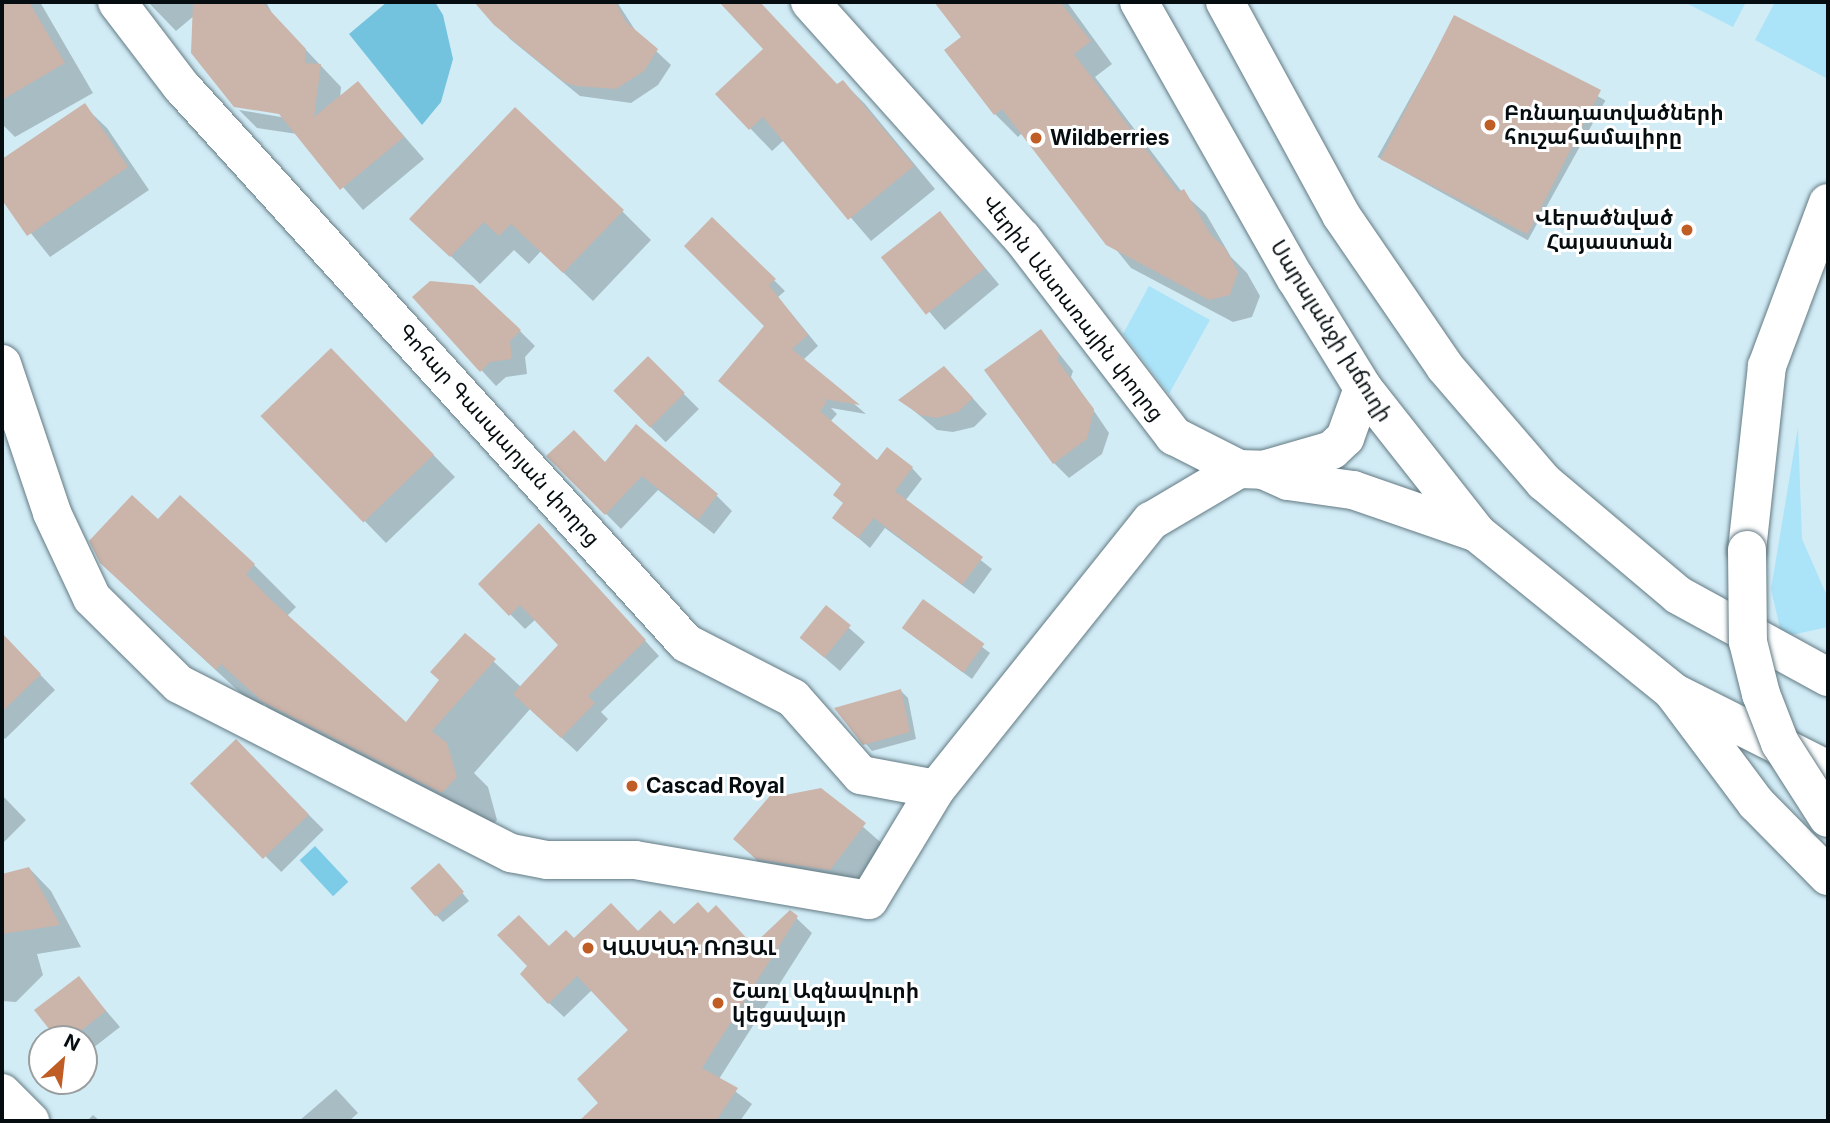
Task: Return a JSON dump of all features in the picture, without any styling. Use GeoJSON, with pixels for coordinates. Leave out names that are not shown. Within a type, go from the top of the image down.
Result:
{"type":"FeatureCollection","features":[{"type":"Feature","properties":{"kind":"street","name":"Գոհար Գասպարյան փողոց"},"geometry":{"type":"LineString","coordinates":[[117,2],[181,86],[686,643],[793,698],[861,775],[936,789]]}},
{"type":"Feature","properties":{"kind":"street","name":"Վերին Անտառային փողոց"},"geometry":{"type":"LineString","coordinates":[[810,2],[1022,238],[1174,436],[1251,469],[1288,481],[1353,490],[1476,533]]}},
{"type":"Feature","properties":{"kind":"street","name":"Սարալանջի խճուղի"},"geometry":{"type":"LineString","coordinates":[[1139,2],[1296,279],[1363,388],[1476,533],[1673,692],[1828,770]]}},
{"type":"Feature","properties":{"kind":"street"},"geometry":{"type":"LineString","coordinates":[[1225,2],[1349,227],[1445,367],[1544,482],[1678,595],[1828,677]]}},
{"type":"Feature","properties":{"kind":"street"},"geometry":{"type":"LineString","coordinates":[[1828,203],[1767,366],[1747,550],[1748,642],[1761,694],[1780,743],[1828,818]]}},
{"type":"Feature","properties":{"kind":"street"},"geometry":{"type":"LineString","coordinates":[[4,367],[52,513],[92,598],[179,684],[511,853],[547,860],[635,860],[869,900],[936,789],[1151,522],[1251,469],[1332,450],[1345,438],[1363,388]]}},
{"type":"Feature","properties":{"kind":"street"},"geometry":{"type":"LineString","coordinates":[[1673,692],[1756,803],[1828,876]]}},
{"type":"Feature","properties":{"kind":"street"},"geometry":{"type":"LineString","coordinates":[[2,1093],[30,1121]]}},
{"type":"Feature","properties":{"kind":"shaded area"},"geometry":{"type":"Polygon","coordinates":[[[387,2],[435,2],[443,15],[453,59],[441,102],[422,125],[349,34],[387,2]]]}},
{"type":"Feature","properties":{"kind":"shaded area"},"geometry":{"type":"Polygon","coordinates":[[[1684,2],[1746,2],[1733,27],[1684,2]]]}},
{"type":"Feature","properties":{"kind":"shaded area"},"geometry":{"type":"Polygon","coordinates":[[[1775,2],[1828,2],[1828,79],[1755,40],[1775,2]]]}},
{"type":"Feature","properties":{"kind":"shaded area"},"geometry":{"type":"Polygon","coordinates":[[[1149,286],[1210,320],[1169,394],[1123,334],[1149,286]]]}},
{"type":"Feature","properties":{"kind":"shaded area"},"geometry":{"type":"Polygon","coordinates":[[[1798,427],[1802,539],[1828,598],[1828,627],[1782,637],[1771,589],[1798,427]]]}},
{"type":"Feature","properties":{"kind":"shaded area"},"geometry":{"type":"Polygon","coordinates":[[[315,846],[348,882],[333,896],[300,860],[315,846]]]}},
{"type":"Feature","properties":{"kind":"building"},"geometry":{"type":"Polygon","coordinates":[[[2,2],[29,2],[65,63],[2,100],[2,2]]]}},
{"type":"Feature","properties":{"kind":"building"},"geometry":{"type":"Polygon","coordinates":[[[193,2],[263,3],[306,49],[305,63],[321,64],[314,117],[358,81],[404,137],[340,190],[279,114],[234,107],[191,53],[193,2]]]}},
{"type":"Feature","properties":{"kind":"building"},"geometry":{"type":"Polygon","coordinates":[[[474,2],[615,2],[626,22],[658,49],[644,71],[616,89],[576,86],[564,82],[494,25],[474,2]]]}},
{"type":"Feature","properties":{"kind":"building"},"geometry":{"type":"Polygon","coordinates":[[[719,2],[760,2],[837,84],[843,80],[914,166],[848,220],[763,117],[749,130],[715,94],[763,49],[719,2]]]}},
{"type":"Feature","properties":{"kind":"building"},"geometry":{"type":"Polygon","coordinates":[[[934,2],[1060,2],[1091,41],[1074,54],[1178,192],[1184,189],[1211,235],[1225,248],[1238,272],[1230,295],[1209,300],[1106,245],[1002,109],[994,115],[944,50],[961,37],[934,2]]]}},
{"type":"Feature","properties":{"kind":"building","name":"Բռնադատվածների հուշահամալիրը"},"geometry":{"type":"Polygon","coordinates":[[[1454,15],[1601,90],[1527,234],[1380,159],[1454,15]]]}},
{"type":"Feature","properties":{"kind":"building"},"geometry":{"type":"Polygon","coordinates":[[[85,103],[128,167],[27,236],[2,200],[2,159],[85,103]]]}},
{"type":"Feature","properties":{"kind":"building"},"geometry":{"type":"Polygon","coordinates":[[[515,107],[624,210],[563,273],[511,224],[499,236],[484,222],[450,257],[409,219],[515,107]]]}},
{"type":"Feature","properties":{"kind":"building"},"geometry":{"type":"Polygon","coordinates":[[[940,211],[985,269],[926,315],[881,257],[940,211]]]}},
{"type":"Feature","properties":{"kind":"building"},"geometry":{"type":"Polygon","coordinates":[[[712,217],[776,279],[769,285],[808,335],[792,349],[860,405],[823,399],[827,402],[820,411],[877,460],[887,447],[913,467],[895,491],[983,557],[962,585],[874,518],[858,538],[832,518],[843,503],[833,495],[841,484],[718,381],[764,326],[684,246],[712,217]]]}},
{"type":"Feature","properties":{"kind":"building"},"geometry":{"type":"Polygon","coordinates":[[[430,281],[473,285],[521,330],[510,341],[512,359],[490,362],[480,372],[412,297],[430,281]]]}},
{"type":"Feature","properties":{"kind":"building"},"geometry":{"type":"Polygon","coordinates":[[[1041,329],[1059,354],[1057,360],[1094,409],[1087,439],[1053,464],[984,370],[1041,329]]]}},
{"type":"Feature","properties":{"kind":"building"},"geometry":{"type":"Polygon","coordinates":[[[331,348],[434,454],[363,523],[261,416],[331,348]]]}},
{"type":"Feature","properties":{"kind":"building"},"geometry":{"type":"Polygon","coordinates":[[[648,356],[685,393],[650,427],[613,391],[648,356]]]}},
{"type":"Feature","properties":{"kind":"building"},"geometry":{"type":"Polygon","coordinates":[[[944,366],[973,398],[958,412],[937,418],[920,415],[898,400],[944,366]]]}},
{"type":"Feature","properties":{"kind":"building"},"geometry":{"type":"Polygon","coordinates":[[[636,424],[718,494],[698,520],[642,476],[605,515],[546,456],[574,430],[605,462],[636,424]]]}},
{"type":"Feature","properties":{"kind":"building"},"geometry":{"type":"Polygon","coordinates":[[[132,495],[158,519],[180,495],[255,564],[246,574],[270,599],[406,722],[439,680],[430,672],[465,633],[496,659],[432,731],[447,743],[457,777],[442,793],[263,702],[221,664],[216,670],[100,563],[89,541],[132,495]]]}},
{"type":"Feature","properties":{"kind":"building"},"geometry":{"type":"Polygon","coordinates":[[[539,523],[646,640],[588,696],[595,703],[561,738],[513,694],[558,645],[520,605],[509,616],[478,584],[539,523]]]}},
{"type":"Feature","properties":{"kind":"building"},"geometry":{"type":"Polygon","coordinates":[[[923,599],[984,644],[963,673],[902,628],[923,599]]]}},
{"type":"Feature","properties":{"kind":"building"},"geometry":{"type":"Polygon","coordinates":[[[826,605],[851,625],[824,658],[800,638],[826,605]]]}},
{"type":"Feature","properties":{"kind":"building"},"geometry":{"type":"Polygon","coordinates":[[[2,633],[41,674],[2,712],[2,633]]]}},
{"type":"Feature","properties":{"kind":"building"},"geometry":{"type":"Polygon","coordinates":[[[901,689],[910,732],[863,745],[834,708],[901,689]]]}},
{"type":"Feature","properties":{"kind":"building"},"geometry":{"type":"Polygon","coordinates":[[[236,739],[309,815],[263,859],[190,783],[236,739]]]}},
{"type":"Feature","properties":{"kind":"building"},"geometry":{"type":"Polygon","coordinates":[[[821,788],[866,823],[830,870],[756,859],[733,839],[774,791],[780,796],[821,788]]]}},
{"type":"Feature","properties":{"kind":"building"},"geometry":{"type":"Polygon","coordinates":[[[439,863],[464,892],[435,917],[410,888],[439,863]]]}},
{"type":"Feature","properties":{"kind":"building"},"geometry":{"type":"Polygon","coordinates":[[[29,867],[60,925],[2,934],[2,874],[29,867]]]}},
{"type":"Feature","properties":{"kind":"building"},"geometry":{"type":"Polygon","coordinates":[[[698,902],[708,913],[716,905],[753,945],[790,910],[798,916],[702,1068],[738,1088],[716,1121],[579,1121],[598,1103],[577,1079],[628,1030],[577,976],[548,1004],[520,974],[527,966],[497,935],[519,915],[549,946],[566,930],[574,938],[611,903],[638,931],[660,910],[674,924],[698,902]]]}},
{"type":"Feature","properties":{"kind":"building"},"geometry":{"type":"Polygon","coordinates":[[[79,976],[106,1011],[88,1025],[46,1025],[34,1010],[79,976]]]}},
{"type":"Feature","properties":{"kind":"place","name":"Բռնադատվածների հուշահամալիրը"},"geometry":{"type":"Point","coordinates":[1490,125]}},
{"type":"Feature","properties":{"kind":"place","name":"Wildberries"},"geometry":{"type":"Point","coordinates":[1036,138]}},
{"type":"Feature","properties":{"kind":"place","name":"Վերածնված Հայաստան"},"geometry":{"type":"Point","coordinates":[1687,230]}},
{"type":"Feature","properties":{"kind":"place","name":"Cascad Royal"},"geometry":{"type":"Point","coordinates":[632,786]}},
{"type":"Feature","properties":{"kind":"place","name":"ԿԱՍԿԱԴ ՌՈՅԱԼ"},"geometry":{"type":"Point","coordinates":[588,948]}},
{"type":"Feature","properties":{"kind":"place","name":"Շառլ Ազնավուրի կեցավայր"},"geometry":{"type":"Point","coordinates":[718,1003]}}]}
